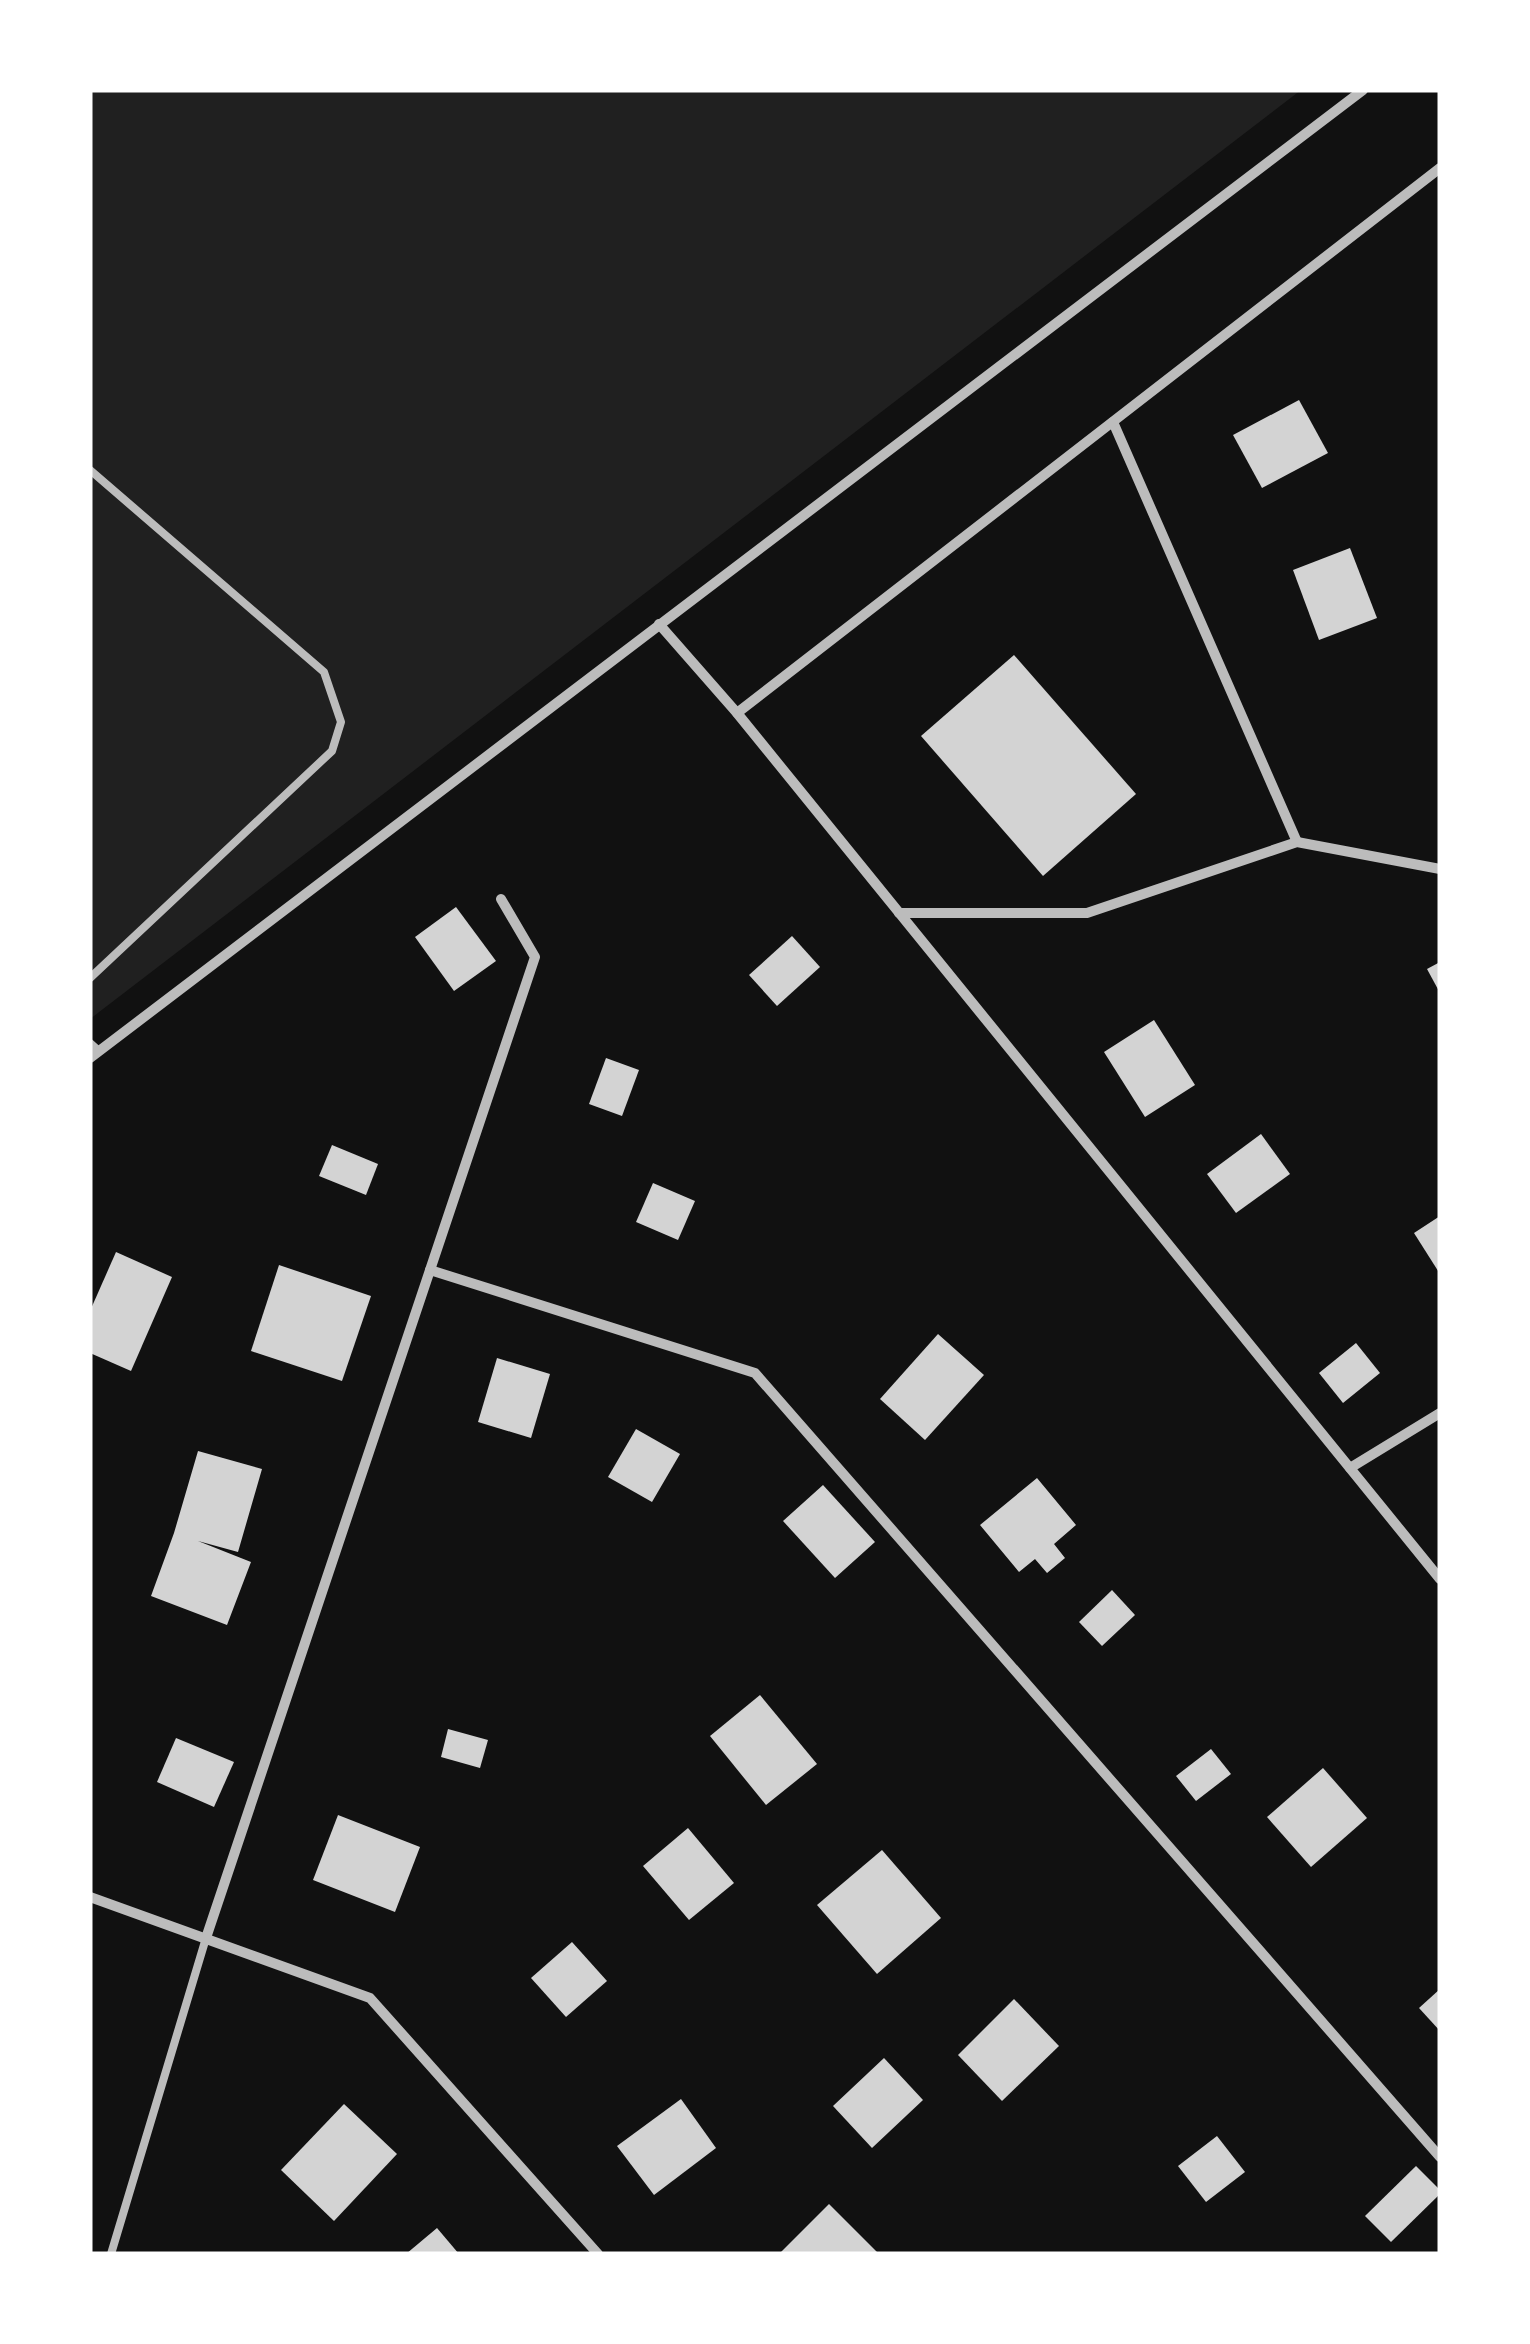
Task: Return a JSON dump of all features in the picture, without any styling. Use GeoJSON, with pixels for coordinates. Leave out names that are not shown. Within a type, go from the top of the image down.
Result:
{"type":"FeatureCollection","features":[{"type":"Feature","properties":{"kind":"street"},"geometry":{"type":"LineString","coordinates":[[93,1050],[1363,90]]}},
{"type":"Feature","properties":{"kind":"street"},"geometry":{"type":"LineString","coordinates":[[736,713],[1440,168]]}},
{"type":"Feature","properties":{"kind":"street"},"geometry":{"type":"LineString","coordinates":[[1113,422],[1297,842]]}},
{"type":"Feature","properties":{"kind":"street"},"geometry":{"type":"LineString","coordinates":[[660,624],[1440,1579]]}},
{"type":"Feature","properties":{"kind":"street"},"geometry":{"type":"LineString","coordinates":[[900,914],[1087,913],[1297,842],[1440,869]]}},
{"type":"Feature","properties":{"kind":"street"},"geometry":{"type":"LineString","coordinates":[[206,1938],[535,957],[500,899]]}},
{"type":"Feature","properties":{"kind":"street"},"geometry":{"type":"LineString","coordinates":[[430,1270],[755,1373],[1440,2157]]}},
{"type":"Feature","properties":{"kind":"street"},"geometry":{"type":"LineString","coordinates":[[1350,1468],[1440,1413]]}},
{"type":"Feature","properties":{"kind":"street"},"geometry":{"type":"LineString","coordinates":[[90,1897],[370,1998],[598,2254]]}},
{"type":"Feature","properties":{"kind":"lane"},"geometry":{"type":"LineString","coordinates":[[90,470],[324,672],[341,722],[332,751],[90,978]]}},
{"type":"Feature","properties":{"kind":"lane"},"geometry":{"type":"LineString","coordinates":[[112,2254],[206,1938]]}},
{"type":"Feature","properties":{"kind":"shaded area"},"geometry":{"type":"Polygon","coordinates":[[[90,90],[1301,90],[90,1019],[90,90]]]}},
{"type":"Feature","properties":{"kind":"building"},"geometry":{"type":"Polygon","coordinates":[[[1299,400],[1328,453],[1262,488],[1233,435],[1299,400]]]}},
{"type":"Feature","properties":{"kind":"building"},"geometry":{"type":"Polygon","coordinates":[[[1350,548],[1377,618],[1319,640],[1293,570],[1350,548]]]}},
{"type":"Feature","properties":{"kind":"building"},"geometry":{"type":"Polygon","coordinates":[[[1014,655],[1136,794],[1043,876],[921,736],[1014,655]]]}},
{"type":"Feature","properties":{"kind":"building"},"geometry":{"type":"Polygon","coordinates":[[[456,907],[496,961],[454,991],[415,937],[456,907]]]}},
{"type":"Feature","properties":{"kind":"building"},"geometry":{"type":"Polygon","coordinates":[[[792,936],[820,967],[777,1006],[749,975],[792,936]]]}},
{"type":"Feature","properties":{"kind":"building"},"geometry":{"type":"Polygon","coordinates":[[[1440,962],[1440,993],[1427,969],[1440,962]]]}},
{"type":"Feature","properties":{"kind":"building"},"geometry":{"type":"Polygon","coordinates":[[[1154,1020],[1195,1085],[1145,1117],[1104,1052],[1154,1020]]]}},
{"type":"Feature","properties":{"kind":"building"},"geometry":{"type":"Polygon","coordinates":[[[606,1058],[639,1070],[622,1116],[589,1104],[606,1058]]]}},
{"type":"Feature","properties":{"kind":"building"},"geometry":{"type":"Polygon","coordinates":[[[1261,1134],[1290,1174],[1236,1213],[1207,1174],[1261,1134]]]}},
{"type":"Feature","properties":{"kind":"building"},"geometry":{"type":"Polygon","coordinates":[[[332,1145],[378,1164],[366,1195],[319,1176],[332,1145]]]}},
{"type":"Feature","properties":{"kind":"building"},"geometry":{"type":"Polygon","coordinates":[[[653,1183],[695,1201],[678,1240],[636,1222],[653,1183]]]}},
{"type":"Feature","properties":{"kind":"building"},"geometry":{"type":"Polygon","coordinates":[[[1440,1216],[1440,1274],[1414,1233],[1440,1216]]]}},
{"type":"Feature","properties":{"kind":"building"},"geometry":{"type":"Polygon","coordinates":[[[116,1252],[172,1277],[131,1371],[90,1353],[90,1311],[116,1252]]]}},
{"type":"Feature","properties":{"kind":"building"},"geometry":{"type":"Polygon","coordinates":[[[279,1265],[371,1296],[342,1381],[251,1351],[279,1265]]]}},
{"type":"Feature","properties":{"kind":"building"},"geometry":{"type":"Polygon","coordinates":[[[938,1334],[984,1375],[925,1440],[880,1399],[938,1334]]]}},
{"type":"Feature","properties":{"kind":"building"},"geometry":{"type":"Polygon","coordinates":[[[1356,1343],[1380,1373],[1343,1403],[1319,1373],[1356,1343]]]}},
{"type":"Feature","properties":{"kind":"building"},"geometry":{"type":"Polygon","coordinates":[[[497,1358],[550,1374],[531,1438],[478,1422],[497,1358]]]}},
{"type":"Feature","properties":{"kind":"building"},"geometry":{"type":"Polygon","coordinates":[[[636,1429],[680,1454],[652,1502],[608,1477],[636,1429]]]}},
{"type":"Feature","properties":{"kind":"building"},"geometry":{"type":"Polygon","coordinates":[[[198,1451],[262,1469],[238,1552],[198,1541],[251,1562],[227,1625],[151,1596],[198,1451]]]}},
{"type":"Feature","properties":{"kind":"building"},"geometry":{"type":"Polygon","coordinates":[[[1037,1478],[1076,1525],[1054,1544],[1065,1558],[1047,1573],[1035,1559],[1019,1572],[980,1525],[1037,1478]]]}},
{"type":"Feature","properties":{"kind":"building"},"geometry":{"type":"Polygon","coordinates":[[[823,1485],[875,1542],[835,1578],[783,1521],[823,1485]]]}},
{"type":"Feature","properties":{"kind":"building"},"geometry":{"type":"Polygon","coordinates":[[[1112,1590],[1135,1615],[1102,1646],[1079,1622],[1112,1590]]]}},
{"type":"Feature","properties":{"kind":"building"},"geometry":{"type":"Polygon","coordinates":[[[760,1695],[817,1764],[766,1805],[710,1736],[760,1695]]]}},
{"type":"Feature","properties":{"kind":"building"},"geometry":{"type":"Polygon","coordinates":[[[448,1729],[488,1740],[480,1768],[441,1757],[448,1729]]]}},
{"type":"Feature","properties":{"kind":"building"},"geometry":{"type":"Polygon","coordinates":[[[176,1738],[234,1762],[214,1807],[157,1782],[176,1738]]]}},
{"type":"Feature","properties":{"kind":"building"},"geometry":{"type":"Polygon","coordinates":[[[1211,1749],[1231,1774],[1196,1801],[1176,1776],[1211,1749]]]}},
{"type":"Feature","properties":{"kind":"building"},"geometry":{"type":"Polygon","coordinates":[[[1323,1768],[1367,1818],[1311,1867],[1267,1817],[1323,1768]]]}},
{"type":"Feature","properties":{"kind":"building"},"geometry":{"type":"Polygon","coordinates":[[[338,1815],[420,1847],[395,1912],[313,1880],[338,1815]]]}},
{"type":"Feature","properties":{"kind":"building"},"geometry":{"type":"Polygon","coordinates":[[[688,1828],[734,1883],[689,1920],[643,1866],[688,1828]]]}},
{"type":"Feature","properties":{"kind":"building"},"geometry":{"type":"Polygon","coordinates":[[[882,1850],[941,1918],[877,1974],[817,1905],[882,1850]]]}},
{"type":"Feature","properties":{"kind":"building"},"geometry":{"type":"Polygon","coordinates":[[[572,1942],[607,1981],[566,2017],[531,1978],[572,1942]]]}},
{"type":"Feature","properties":{"kind":"building"},"geometry":{"type":"Polygon","coordinates":[[[1440,1989],[1440,2031],[1419,2008],[1440,1989]]]}},
{"type":"Feature","properties":{"kind":"building"},"geometry":{"type":"Polygon","coordinates":[[[1014,1999],[1059,2046],[1002,2101],[958,2055],[1014,1999]]]}},
{"type":"Feature","properties":{"kind":"building"},"geometry":{"type":"Polygon","coordinates":[[[884,2058],[923,2100],[872,2148],[833,2106],[884,2058]]]}},
{"type":"Feature","properties":{"kind":"building"},"geometry":{"type":"Polygon","coordinates":[[[681,2099],[716,2148],[654,2195],[617,2146],[681,2099]]]}},
{"type":"Feature","properties":{"kind":"building"},"geometry":{"type":"Polygon","coordinates":[[[344,2104],[397,2154],[334,2221],[281,2170],[344,2104]]]}},
{"type":"Feature","properties":{"kind":"building"},"geometry":{"type":"Polygon","coordinates":[[[1217,2136],[1245,2172],[1206,2202],[1178,2166],[1217,2136]]]}},
{"type":"Feature","properties":{"kind":"building"},"geometry":{"type":"Polygon","coordinates":[[[1416,2166],[1440,2194],[1391,2242],[1365,2216],[1416,2166]]]}},
{"type":"Feature","properties":{"kind":"building"},"geometry":{"type":"Polygon","coordinates":[[[829,2204],[879,2254],[779,2254],[829,2204]]]}},
{"type":"Feature","properties":{"kind":"building"},"geometry":{"type":"Polygon","coordinates":[[[437,2228],[459,2254],[406,2254],[437,2228]]]}}]}
